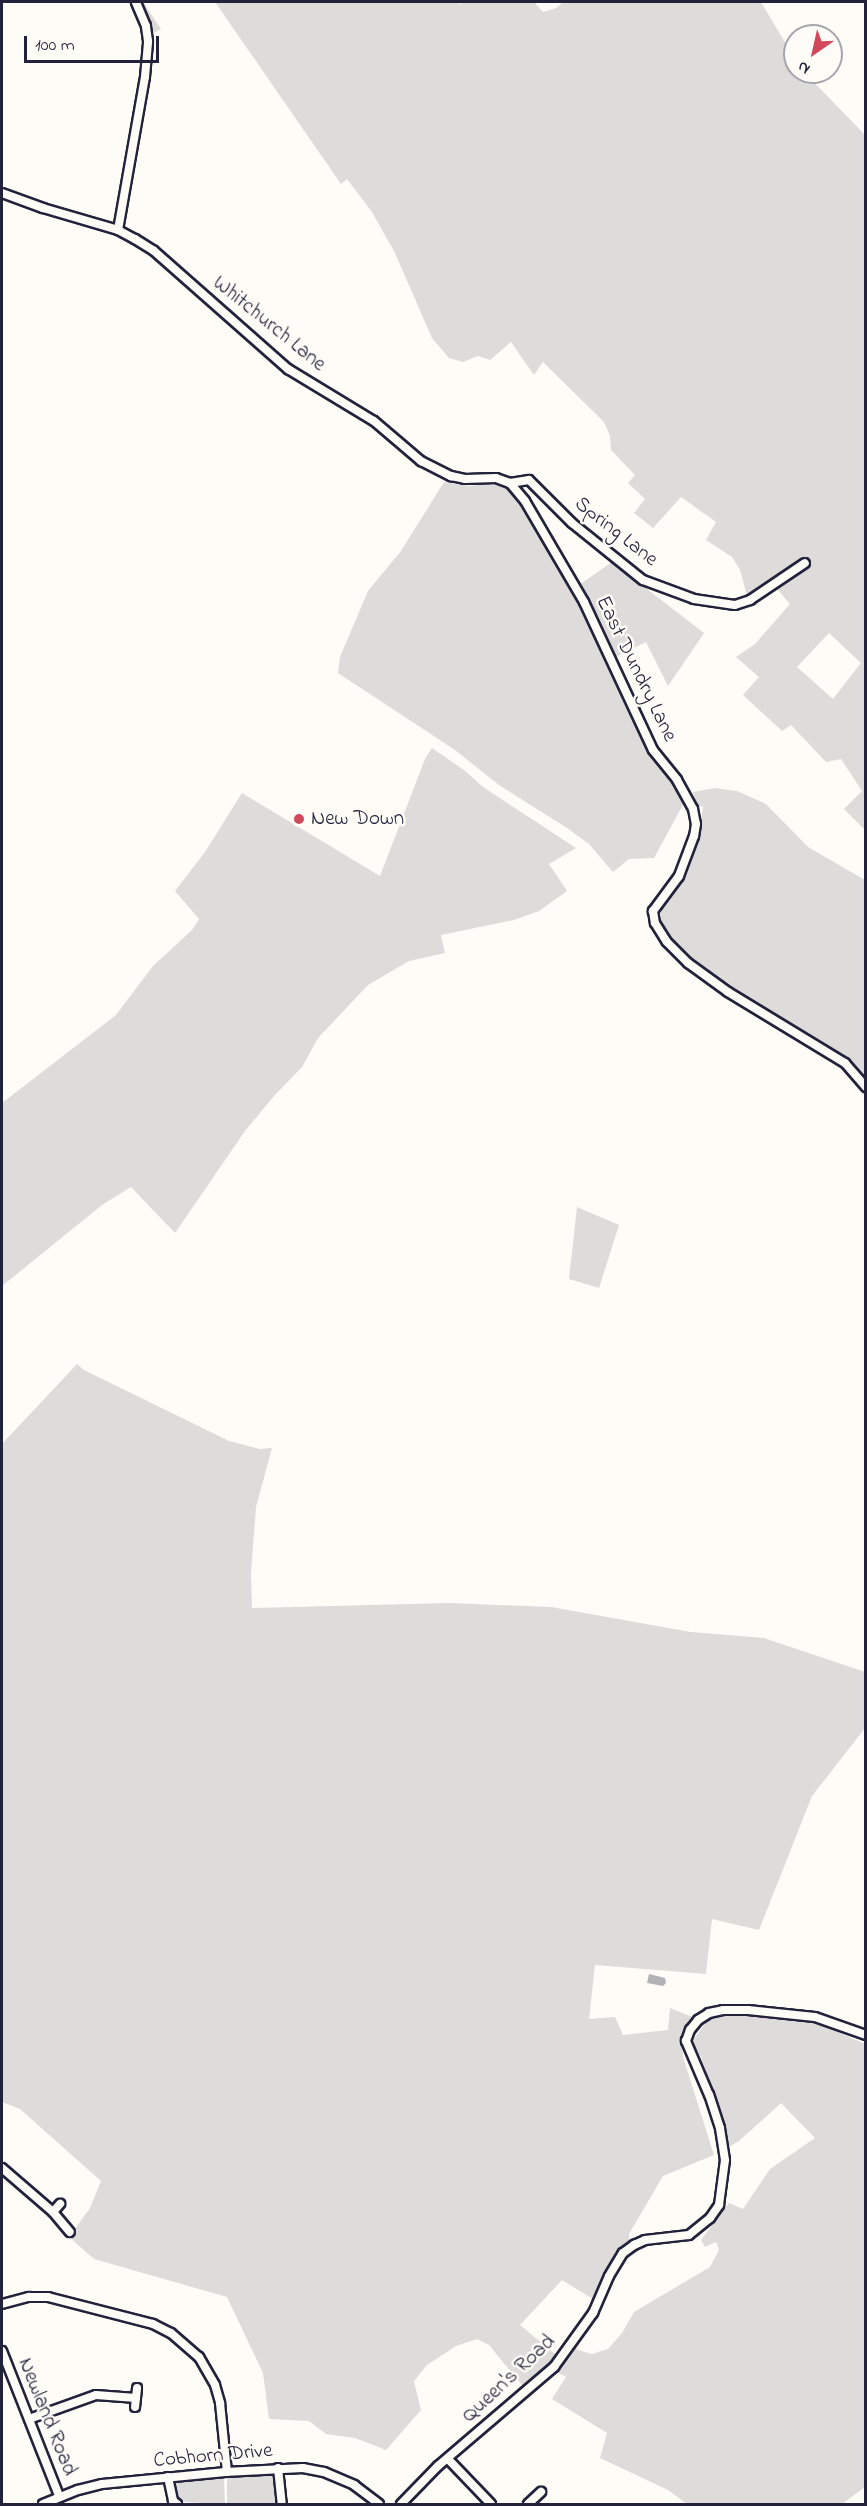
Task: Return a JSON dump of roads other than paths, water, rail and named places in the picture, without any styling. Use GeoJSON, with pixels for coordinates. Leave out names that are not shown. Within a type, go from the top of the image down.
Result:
{"type":"FeatureCollection","features":[{"type":"Feature","properties":{"kind":"street"},"geometry":{"type":"LineString","coordinates":[[118,230],[145,77],[148,41],[146,26],[136,2]]}},
{"type":"Feature","properties":{"kind":"street","name":"Whitchurch Lane"},"geometry":{"type":"LineString","coordinates":[[2,193],[43,208],[118,230],[154,251],[288,369],[374,421],[421,461],[451,476],[465,479],[496,478],[510,483]]}},
{"type":"Feature","properties":{"kind":"street","name":"Spring Lane"},"geometry":{"type":"LineString","coordinates":[[510,483],[529,480],[572,523],[643,580],[694,599],[735,605],[750,600],[805,563]]}},
{"type":"Feature","properties":{"kind":"street","name":"East Dundry Lane"},"geometry":{"type":"LineString","coordinates":[[510,483],[525,501],[584,602],[653,750],[677,780],[693,809],[696,824],[694,836],[679,876],[653,911],[655,923],[667,942],[688,963],[728,992],[845,1062],[866,1087]]}},
{"type":"Feature","properties":{"kind":"street","name":"Queen's Road"},"geometry":{"type":"LineString","coordinates":[[401,2505],[448,2459],[554,2367],[593,2313],[617,2262],[634,2245],[645,2240],[689,2235],[710,2218],[719,2205],[725,2160],[720,2128],[710,2095],[686,2041],[690,2030],[698,2020],[709,2013],[723,2010],[748,2010],[815,2017],[866,2035]]}},
{"type":"Feature","properties":{"kind":"street"},"geometry":{"type":"LineString","coordinates":[[2,2168],[52,2212],[70,2232]]}},
{"type":"Feature","properties":{"kind":"street"},"geometry":{"type":"LineString","coordinates":[[52,2212],[60,2204]]}},
{"type":"Feature","properties":{"kind":"street"},"geometry":{"type":"LineString","coordinates":[[2,2304],[29,2297],[48,2297],[153,2324],[171,2333],[199,2357],[215,2385],[220,2403],[227,2472]]}},
{"type":"Feature","properties":{"kind":"street","name":"Newland Road"},"geometry":{"type":"LineString","coordinates":[[2,2351],[59,2496]]}},
{"type":"Feature","properties":{"kind":"street"},"geometry":{"type":"LineString","coordinates":[[135,2407],[137,2388]]}},
{"type":"Feature","properties":{"kind":"street"},"geometry":{"type":"LineString","coordinates":[[28,2419],[96,2395],[136,2398]]}},
{"type":"Feature","properties":{"kind":"street"},"geometry":{"type":"LineString","coordinates":[[448,2459],[490,2505]]}},
{"type":"Feature","properties":{"kind":"street"},"geometry":{"type":"LineString","coordinates":[[278,2468],[282,2505]]}},
{"type":"Feature","properties":{"kind":"street","name":"Cobhorn Drive"},"geometry":{"type":"LineString","coordinates":[[43,2505],[59,2496],[102,2484],[278,2468],[303,2468],[324,2472],[354,2485],[379,2505]]}},
{"type":"Feature","properties":{"kind":"street"},"geometry":{"type":"LineString","coordinates":[[168,2477],[173,2500],[177,2505]]}},
{"type":"Feature","properties":{"kind":"street"},"geometry":{"type":"LineString","coordinates":[[528,2505],[541,2492]]}},
{"type":"Feature","properties":{"kind":"place","name":"New Down"},"geometry":{"type":"Point","coordinates":[299,819]}}]}
